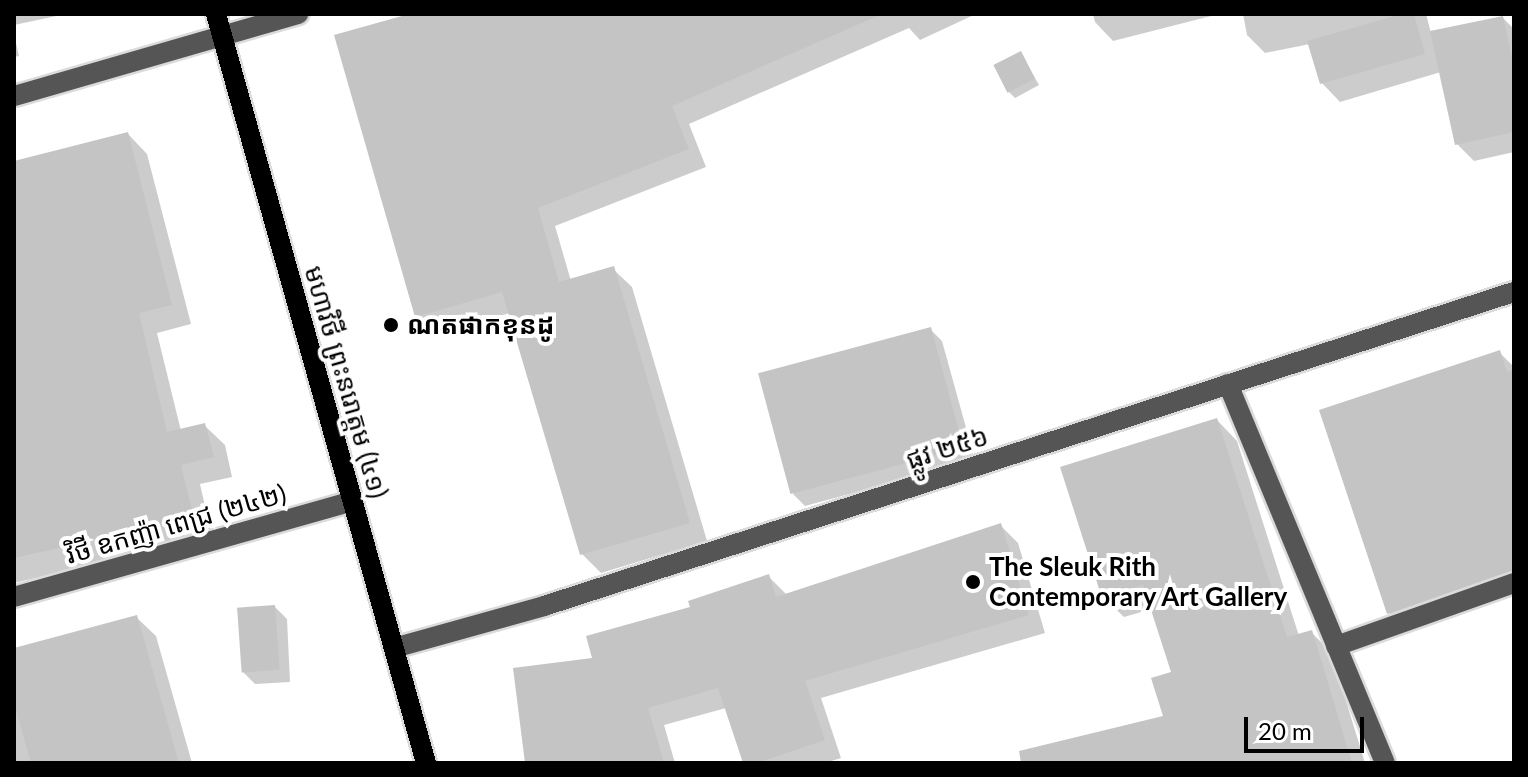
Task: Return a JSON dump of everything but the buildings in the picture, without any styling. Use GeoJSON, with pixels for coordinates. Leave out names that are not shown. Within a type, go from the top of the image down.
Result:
{"type":"FeatureCollection","features":[{"type":"Feature","properties":{"kind":"main road","name":"មហាវិថី ព្រះនរោត្តម (៤១)"},"geometry":{"type":"LineString","coordinates":[[216,14],[426,763]]}},
{"type":"Feature","properties":{"kind":"street"},"geometry":{"type":"LineString","coordinates":[[14,96],[298,14]]}},
{"type":"Feature","properties":{"kind":"street","name":"ផ្លូវ ២៥៦"},"geometry":{"type":"LineString","coordinates":[[394,648],[544,606],[1514,292]]}},
{"type":"Feature","properties":{"kind":"street"},"geometry":{"type":"LineString","coordinates":[[1228,384],[1385,763]]}},
{"type":"Feature","properties":{"kind":"street","name":"វិថី ឧកញ៉ា ពេជ្រ (២៤២)"},"geometry":{"type":"LineString","coordinates":[[14,597],[353,501]]}},
{"type":"Feature","properties":{"kind":"street"},"geometry":{"type":"LineString","coordinates":[[1336,646],[1514,583]]}},
{"type":"Feature","properties":{"kind":"place","name":"ណតផាកខុនដូ"},"geometry":{"type":"Point","coordinates":[391,325]}},
{"type":"Feature","properties":{"kind":"place","name":"The Sleuk Rith Contemporary Art Gallery"},"geometry":{"type":"Point","coordinates":[973,582]}}]}
